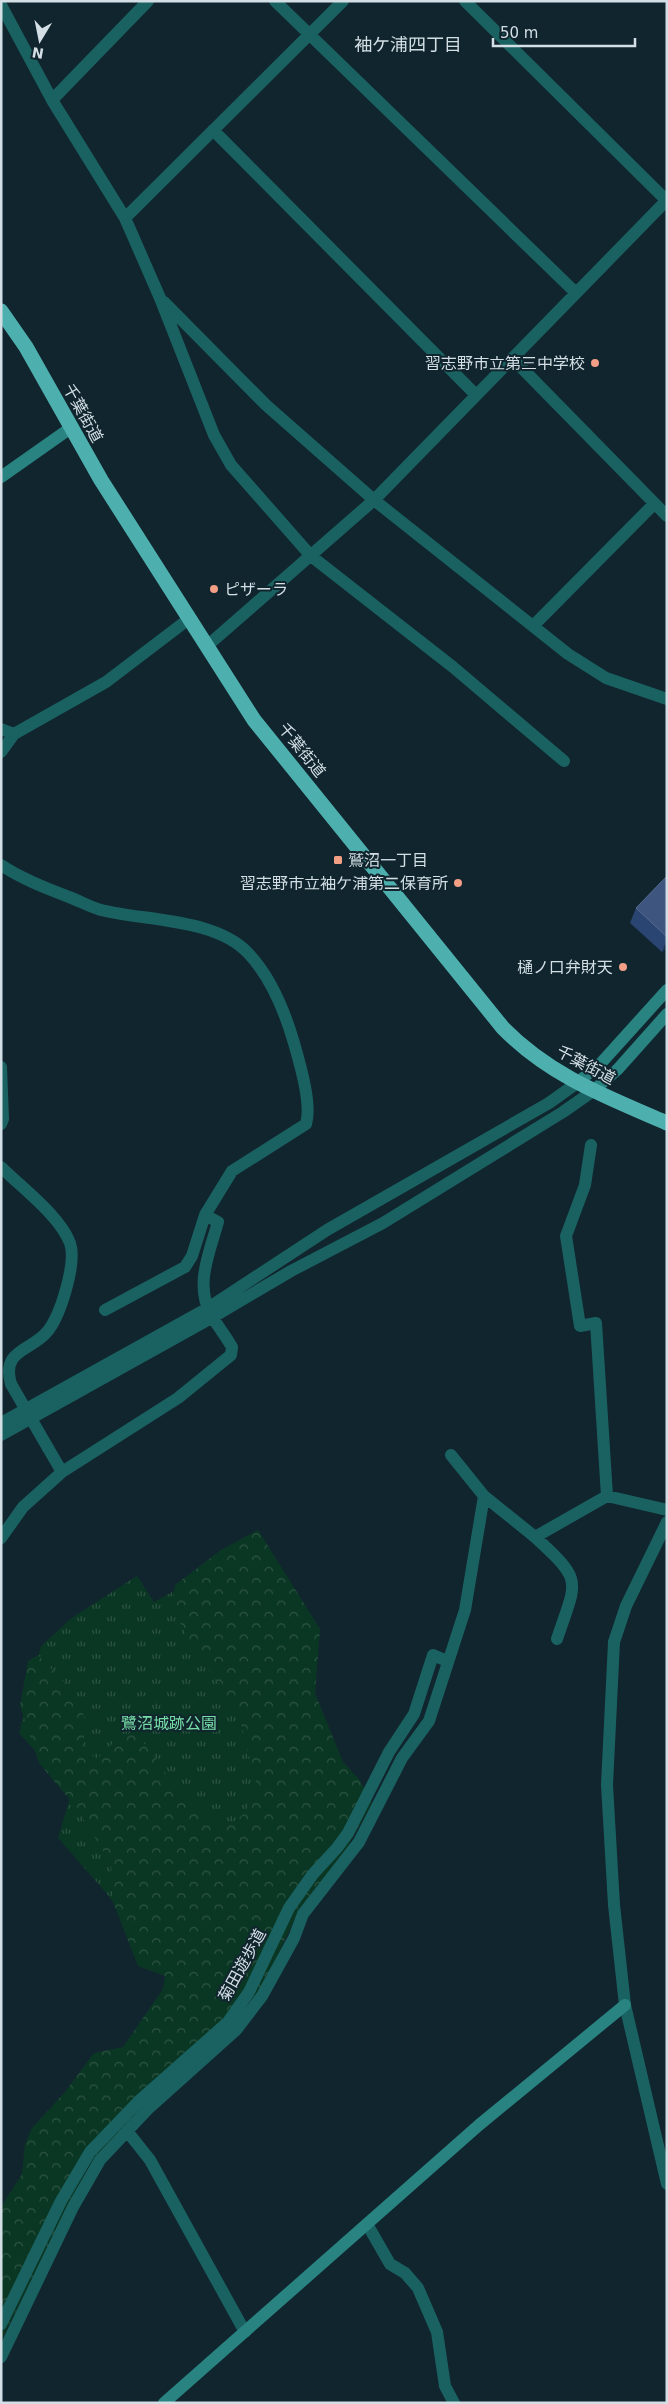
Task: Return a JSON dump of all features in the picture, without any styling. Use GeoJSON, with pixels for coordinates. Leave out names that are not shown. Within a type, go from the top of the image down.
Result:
{"type":"FeatureCollection","features":[{"type":"Feature","properties":{"kind":"highway","name":"千葉街道"},"geometry":{"type":"LineString","coordinates":[[1,311],[26,347],[101,480],[254,720],[503,1028],[551,1069],[593,1091],[667,1123]]}},
{"type":"Feature","properties":{"kind":"street"},"geometry":{"type":"LineString","coordinates":[[52,100],[148,1]]}},
{"type":"Feature","properties":{"kind":"street"},"geometry":{"type":"LineString","coordinates":[[275,1],[308,35],[576,292]]}},
{"type":"Feature","properties":{"kind":"street"},"geometry":{"type":"LineString","coordinates":[[125,218],[342,1]]}},
{"type":"Feature","properties":{"kind":"street"},"geometry":{"type":"LineString","coordinates":[[207,646],[374,500],[666,200],[465,1]]}},
{"type":"Feature","properties":{"kind":"street"},"geometry":{"type":"LineString","coordinates":[[1,5],[52,100],[125,218],[160,298],[190,380],[214,435],[231,465],[311,556],[453,667],[564,761]]}},
{"type":"Feature","properties":{"kind":"street"},"geometry":{"type":"LineString","coordinates":[[213,130],[476,395]]}},
{"type":"Feature","properties":{"kind":"street"},"geometry":{"type":"LineString","coordinates":[[160,298],[266,405],[374,500],[568,654],[606,678],[667,700]]}},
{"type":"Feature","properties":{"kind":"street"},"geometry":{"type":"LineString","coordinates":[[512,358],[667,516]]}},
{"type":"Feature","properties":{"kind":"street"},"geometry":{"type":"LineString","coordinates":[[1,477],[72,427]]}},
{"type":"Feature","properties":{"kind":"street"},"geometry":{"type":"LineString","coordinates":[[533,626],[654,504]]}},
{"type":"Feature","properties":{"kind":"street"},"geometry":{"type":"LineString","coordinates":[[1,752],[14,734],[106,682],[190,618]]}},
{"type":"Feature","properties":{"kind":"street"},"geometry":{"type":"LineString","coordinates":[[1,729],[14,734]]}},
{"type":"Feature","properties":{"kind":"street"},"geometry":{"type":"LineString","coordinates":[[1,865],[16,875],[100,910],[193,926],[224,936],[248,952],[277,997],[284,1010],[296,1049],[308,1107],[306,1124],[232,1171],[205,1215],[192,1256],[186,1267],[105,1310]]}},
{"type":"Feature","properties":{"kind":"street"},"geometry":{"type":"LineString","coordinates":[[1,1435],[210,1313],[327,1230],[549,1103],[602,1062],[667,990]]}},
{"type":"Feature","properties":{"kind":"street"},"geometry":{"type":"LineString","coordinates":[[1,1423],[383,1223],[593,1091],[618,1069],[667,1014]]}},
{"type":"Feature","properties":{"kind":"street"},"geometry":{"type":"LineString","coordinates":[[1,1066],[1,1124]]}},
{"type":"Feature","properties":{"kind":"street"},"geometry":{"type":"LineString","coordinates":[[591,1144],[585,1185],[566,1236],[580,1326],[596,1323],[607,1496]]}},
{"type":"Feature","properties":{"kind":"street"},"geometry":{"type":"LineString","coordinates":[[1,1167],[59,1225],[70,1244],[72,1258],[67,1284],[58,1311],[47,1332],[19,1350],[12,1360],[8,1373],[11,1384],[62,1472]]}},
{"type":"Feature","properties":{"kind":"street"},"geometry":{"type":"LineString","coordinates":[[1,1538],[23,1507],[62,1472],[178,1398],[230,1355],[232,1347],[210,1313],[203,1295],[204,1270],[218,1222],[205,1215]]}},
{"type":"Feature","properties":{"kind":"street"},"geometry":{"type":"LineString","coordinates":[[451,1455],[484,1496],[566,1565],[574,1589],[557,1639]]}},
{"type":"Feature","properties":{"kind":"street"},"geometry":{"type":"LineString","coordinates":[[1,2357],[73,2207],[100,2160],[149,2108],[236,2030],[262,1996],[294,1938],[303,1914],[360,1842],[402,1758],[429,1721],[465,1610],[484,1496]]}},
{"type":"Feature","properties":{"kind":"street"},"geometry":{"type":"LineString","coordinates":[[535,1537],[607,1496],[667,1510]]}},
{"type":"Feature","properties":{"kind":"street"},"geometry":{"type":"LineString","coordinates":[[667,1522],[626,1606],[614,1642],[608,1785],[614,1905],[625,2005],[667,2184]]}},
{"type":"Feature","properties":{"kind":"street","name":"菊田遊歩道"},"geometry":{"type":"LineString","coordinates":[[1,2324],[61,2201],[90,2152],[140,2100],[228,2022],[249,1992],[289,1908],[313,1874],[348,1833],[389,1752],[414,1714],[433,1655],[447,1661]]}},
{"type":"Feature","properties":{"kind":"street"},"geometry":{"type":"LineString","coordinates":[[164,2403],[479,2125],[625,2005]]}},
{"type":"Feature","properties":{"kind":"street"},"geometry":{"type":"LineString","coordinates":[[127,2131],[150,2160],[244,2332]]}},
{"type":"Feature","properties":{"kind":"street"},"geometry":{"type":"LineString","coordinates":[[367,2224],[390,2264],[405,2273],[418,2288],[437,2332],[445,2386],[454,2403]]}},
{"type":"Feature","properties":{"kind":"green space"},"geometry":{"type":"Polygon","coordinates":[[[258,1530],[320,1629],[315,1693],[343,1762],[359,1779],[372,1803],[347,1848],[300,1908],[260,1992],[171,2077],[87,2169],[1,2341],[1,2207],[22,2174],[25,2144],[32,2128],[65,2092],[94,2053],[123,2047],[163,1989],[165,1976],[138,1966],[113,1902],[111,1863],[75,1806],[39,1763],[20,1706],[28,1661],[38,1655],[65,1683],[88,1723],[81,1748],[96,1758],[108,1752],[115,1737],[136,1732],[178,1790],[214,1822],[233,1823],[246,1812],[256,1782],[237,1709],[189,1641],[172,1606],[175,1585],[221,1550],[258,1530]]]}},
{"type":"Feature","properties":{"kind":"green space","name":"鷺沼城跡公園"},"geometry":{"type":"Polygon","coordinates":[[[242,1554],[290,1641],[243,1845],[147,1951],[108,1895],[58,1838],[72,1791],[19,1733],[41,1646],[73,1617],[137,1576],[154,1602],[242,1554]]]}},
{"type":"Feature","properties":{"kind":"building"},"geometry":{"type":"Polygon","coordinates":[[[667,876],[667,937],[636,908],[667,876]]]}},
{"type":"Feature","properties":{"kind":"place","name":"習志野市立第三中学校"},"geometry":{"type":"Point","coordinates":[595,363]}},
{"type":"Feature","properties":{"kind":"place","name":"ピザーラ"},"geometry":{"type":"Point","coordinates":[214,589]}},
{"type":"Feature","properties":{"kind":"place","name":"鷲沼一丁目"},"geometry":{"type":"Point","coordinates":[338,860]}},
{"type":"Feature","properties":{"kind":"place","name":"習志野市立袖ケ浦第二保育所"},"geometry":{"type":"Point","coordinates":[458,883]}},
{"type":"Feature","properties":{"kind":"place","name":"樋ノ口弁財天"},"geometry":{"type":"Point","coordinates":[623,967]}},
{"type":"Feature","properties":{"kind":"district","name":"袖ケ浦四丁目"},"geometry":{"type":"Point","coordinates":[408,44]}}]}
